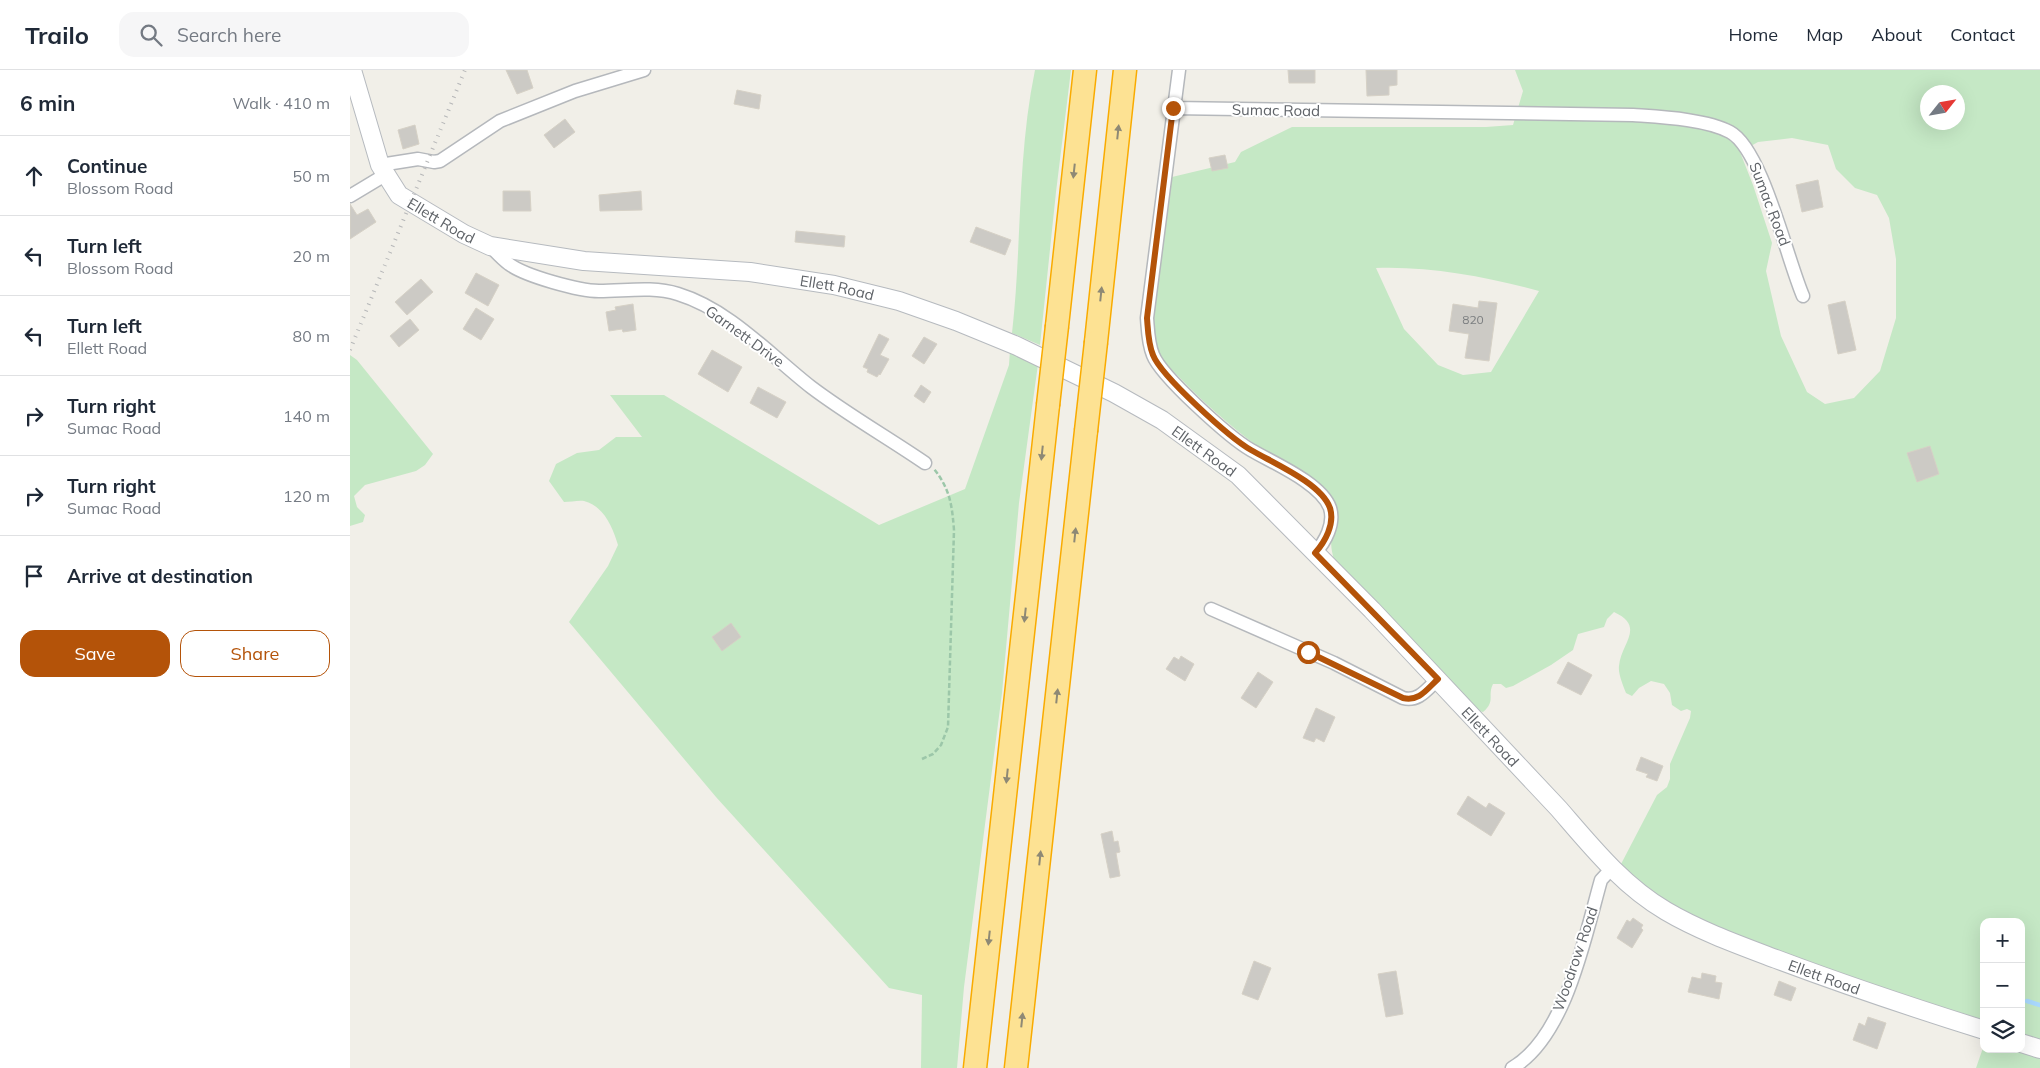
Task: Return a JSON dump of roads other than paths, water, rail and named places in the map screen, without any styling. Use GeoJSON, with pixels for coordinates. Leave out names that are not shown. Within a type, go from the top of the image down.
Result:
{"type":"FeatureCollection","features":[{"type":"Feature","properties":{"kind":"highway"},"geometry":{"type":"LineString","coordinates":[[974,1068],[1085,70]]}},
{"type":"Feature","properties":{"kind":"highway"},"geometry":{"type":"LineString","coordinates":[[1016,1068],[1125,70]]}},
{"type":"Feature","properties":{"kind":"street","name":"Ellett Road"},"geometry":{"type":"LineString","coordinates":[[352,70],[383,170],[400,195],[464,234],[490,246],[584,261],[750,272],[834,285],[899,301],[956,321],[1017,346],[1114,393],[1162,420],[1238,475],[1438,679],[1612,868],[1636,890],[1665,910],[1708,932],[1846,986],[1980,1029]]}},
{"type":"Feature","properties":{"kind":"street"},"geometry":{"type":"LineString","coordinates":[[350,196],[383,170],[418,159],[434,162],[440,161],[500,121],[575,91],[644,70]]}},
{"type":"Feature","properties":{"kind":"street"},"geometry":{"type":"LineString","coordinates":[[1179,70],[1147,318],[1148,338],[1153,356],[1168,376],[1186,394],[1248,449],[1292,474],[1322,496],[1330,509],[1330,527],[1325,542],[1315,553]]}},
{"type":"Feature","properties":{"kind":"street","name":"Sumac Road"},"geometry":{"type":"LineString","coordinates":[[1173,108],[1633,115],[1716,126],[1731,132],[1746,146],[1755,162],[1803,296]]}},
{"type":"Feature","properties":{"kind":"street","name":"Garnett Drive"},"geometry":{"type":"LineString","coordinates":[[490,246],[509,264],[536,278],[596,291],[654,289],[678,294],[701,303],[753,339],[819,392],[880,435],[925,463]]}},
{"type":"Feature","properties":{"kind":"street"},"geometry":{"type":"LineString","coordinates":[[1211,609],[1334,663],[1409,700],[1419,697],[1438,679]]}},
{"type":"Feature","properties":{"kind":"street","name":"Woodrow Road"},"geometry":{"type":"LineString","coordinates":[[1512,1068],[1539,1044],[1564,1002],[1601,880],[1612,868]]}},
{"type":"Feature","properties":{"kind":"street"},"geometry":{"type":"LineString","coordinates":[[2025,1043],[2040,1049]]}},
{"type":"Feature","properties":{"kind":"waterway"},"geometry":{"type":"LineString","coordinates":[[2027,1001],[2040,1005]]}},
{"type":"Feature","properties":{"kind":"railway"},"geometry":{"type":"LineString","coordinates":[[350,350],[465,70]]}}]}
